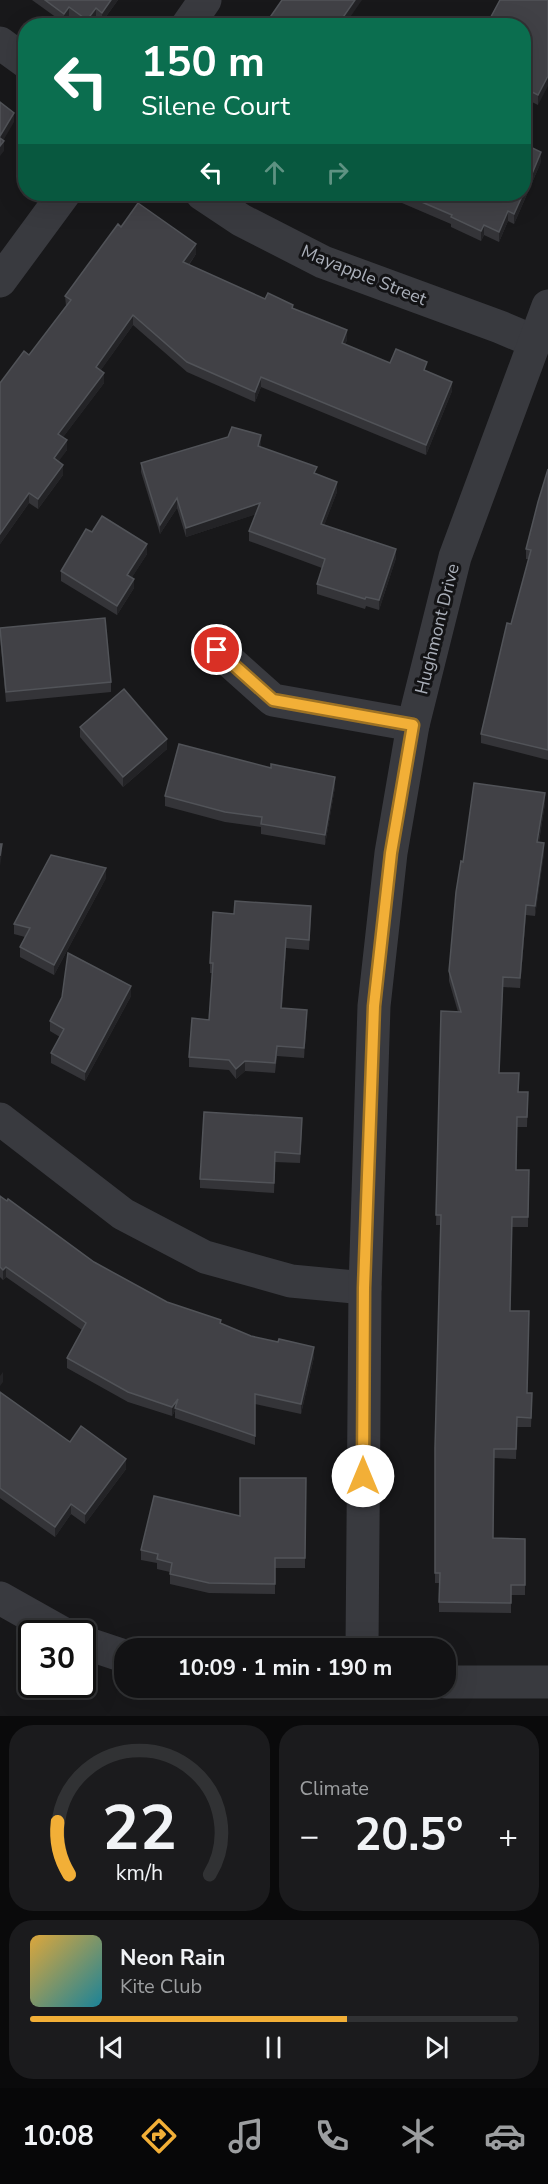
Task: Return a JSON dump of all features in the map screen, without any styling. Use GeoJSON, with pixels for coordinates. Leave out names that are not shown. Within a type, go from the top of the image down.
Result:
{"type":"FeatureCollection","features":[{"type":"Feature","properties":{"kind":"street"},"geometry":{"type":"LineString","coordinates":[[194,18],[206,0]]}},
{"type":"Feature","properties":{"kind":"street"},"geometry":{"type":"LineString","coordinates":[[0,43],[18,56]]}},
{"type":"Feature","properties":{"kind":"street"},"geometry":{"type":"LineString","coordinates":[[0,281],[59,201]]}},
{"type":"Feature","properties":{"kind":"street","name":"Mayapple Street"},"geometry":{"type":"LineString","coordinates":[[212,201],[241,220],[323,262],[533,341]]}},
{"type":"Feature","properties":{"kind":"street","name":"Hughmont Drive"},"geometry":{"type":"LineString","coordinates":[[362,1638],[364,1288],[374,1006],[391,853],[413,725],[455,557],[533,341],[548,306]]}},
{"type":"Feature","properties":{"kind":"street"},"geometry":{"type":"LineString","coordinates":[[217,650],[273,700],[413,725]]}},
{"type":"Feature","properties":{"kind":"street"},"geometry":{"type":"LineString","coordinates":[[0,1119],[123,1214],[205,1257],[291,1281],[364,1288]]}},
{"type":"Feature","properties":{"kind":"street"},"geometry":{"type":"LineString","coordinates":[[0,1598],[39,1620]]}},
{"type":"Feature","properties":{"kind":"street"},"geometry":{"type":"LineString","coordinates":[[96,1647],[114,1653]]}},
{"type":"Feature","properties":{"kind":"street"},"geometry":{"type":"LineString","coordinates":[[456,1682],[548,1682]]}},
{"type":"Feature","properties":{"kind":"building"},"geometry":{"type":"Polygon","coordinates":[[[45,0],[111,0],[102,13],[96,8],[88,18],[84,18],[69,7],[64,14],[45,0]]]}},
{"type":"Feature","properties":{"kind":"building"},"geometry":{"type":"Polygon","coordinates":[[[282,0],[355,0],[343,18],[270,18],[282,0]]]}},
{"type":"Feature","properties":{"kind":"building"},"geometry":{"type":"Polygon","coordinates":[[[500,0],[548,0],[548,76],[538,95],[531,92],[531,18],[490,18],[500,0]]]}},
{"type":"Feature","properties":{"kind":"building"},"geometry":{"type":"Polygon","coordinates":[[[0,102],[14,113],[0,136],[0,102]]]}},
{"type":"Feature","properties":{"kind":"building"},"geometry":{"type":"Polygon","coordinates":[[[531,147],[541,152],[531,176],[531,147]]]}},
{"type":"Feature","properties":{"kind":"building"},"geometry":{"type":"Polygon","coordinates":[[[419,201],[520,201],[514,214],[508,211],[499,232],[484,225],[481,231],[451,217],[452,215],[419,201]]]}},
{"type":"Feature","properties":{"kind":"building"},"geometry":{"type":"Polygon","coordinates":[[[138,203],[196,244],[183,262],[265,299],[268,293],[293,305],[292,308],[347,330],[342,343],[390,363],[396,349],[427,362],[424,370],[452,382],[426,445],[261,377],[255,392],[187,362],[133,315],[96,367],[104,373],[58,434],[67,440],[54,458],[63,465],[38,499],[29,493],[0,534],[0,383],[24,351],[29,355],[71,300],[65,296],[118,224],[121,227],[138,203]]]}},
{"type":"Feature","properties":{"kind":"building"},"geometry":{"type":"Polygon","coordinates":[[[232,427],[261,435],[258,446],[317,467],[314,473],[337,482],[321,524],[396,549],[379,600],[366,597],[365,599],[317,584],[325,559],[249,531],[260,503],[186,528],[177,498],[160,525],[141,463],[228,437],[232,427]]]}},
{"type":"Feature","properties":{"kind":"building"},"geometry":{"type":"Polygon","coordinates":[[[548,469],[548,750],[481,734],[507,623],[511,624],[531,550],[526,549],[548,469]]]}},
{"type":"Feature","properties":{"kind":"building"},"geometry":{"type":"Polygon","coordinates":[[[102,516],[147,544],[127,575],[134,579],[117,606],[61,571],[86,529],[92,532],[102,516]]]}},
{"type":"Feature","properties":{"kind":"building"},"geometry":{"type":"Polygon","coordinates":[[[105,618],[111,682],[6,692],[0,628],[105,618]]]}},
{"type":"Feature","properties":{"kind":"building"},"geometry":{"type":"Polygon","coordinates":[[[124,689],[167,739],[123,777],[80,727],[124,689]]]}},
{"type":"Feature","properties":{"kind":"building"},"geometry":{"type":"Polygon","coordinates":[[[179,744],[271,768],[271,764],[335,777],[325,835],[261,824],[262,817],[225,812],[165,796],[179,744]]]}},
{"type":"Feature","properties":{"kind":"building"},"geometry":{"type":"Polygon","coordinates":[[[474,783],[545,793],[537,842],[544,843],[535,906],[526,905],[520,978],[503,977],[499,1073],[519,1073],[518,1092],[528,1092],[527,1117],[517,1117],[516,1170],[529,1170],[528,1217],[512,1217],[510,1311],[529,1311],[527,1393],[532,1393],[531,1418],[517,1417],[516,1449],[494,1449],[493,1538],[525,1539],[525,1585],[511,1585],[511,1603],[439,1602],[440,1573],[435,1573],[435,1448],[441,1215],[436,1215],[441,1011],[461,1012],[449,971],[456,892],[461,861],[463,862],[474,783]]]}},
{"type":"Feature","properties":{"kind":"building"},"geometry":{"type":"Polygon","coordinates":[[[51,855],[106,868],[54,965],[20,947],[30,928],[14,924],[51,855]]]}},
{"type":"Feature","properties":{"kind":"building"},"geometry":{"type":"Polygon","coordinates":[[[235,901],[311,906],[309,940],[286,938],[281,1008],[307,1010],[304,1048],[277,1046],[275,1063],[245,1061],[236,1069],[229,1060],[189,1057],[192,1018],[209,1020],[213,963],[210,963],[213,912],[234,914],[235,901]]]}},
{"type":"Feature","properties":{"kind":"building"},"geometry":{"type":"Polygon","coordinates":[[[68,953],[131,986],[85,1072],[51,1053],[64,1029],[50,1021],[62,997],[68,953]]]}},
{"type":"Feature","properties":{"kind":"building"},"geometry":{"type":"Polygon","coordinates":[[[204,1112],[302,1118],[300,1154],[275,1152],[274,1183],[200,1179],[204,1112]]]}},
{"type":"Feature","properties":{"kind":"building"},"geometry":{"type":"Polygon","coordinates":[[[0,1196],[7,1201],[8,1199],[94,1262],[167,1302],[221,1320],[220,1323],[251,1336],[278,1342],[279,1339],[314,1347],[301,1404],[255,1394],[255,1436],[175,1408],[178,1399],[172,1407],[128,1392],[67,1358],[86,1323],[6,1267],[3,1270],[0,1267],[0,1196]]]}},
{"type":"Feature","properties":{"kind":"building"},"geometry":{"type":"Polygon","coordinates":[[[0,1392],[70,1442],[81,1426],[126,1459],[85,1514],[71,1504],[55,1527],[0,1488],[0,1392]]]}},
{"type":"Feature","properties":{"kind":"building"},"geometry":{"type":"Polygon","coordinates":[[[240,1478],[306,1478],[305,1558],[275,1558],[275,1584],[209,1583],[170,1574],[172,1563],[157,1559],[158,1554],[141,1550],[154,1496],[240,1516],[240,1478]]]}},
{"type":"Feature","properties":{"kind":"route"},"geometry":{"type":"LineString","coordinates":[[217,650],[273,700],[413,725],[391,853],[374,1006],[364,1288],[363,1476]]}}]}
